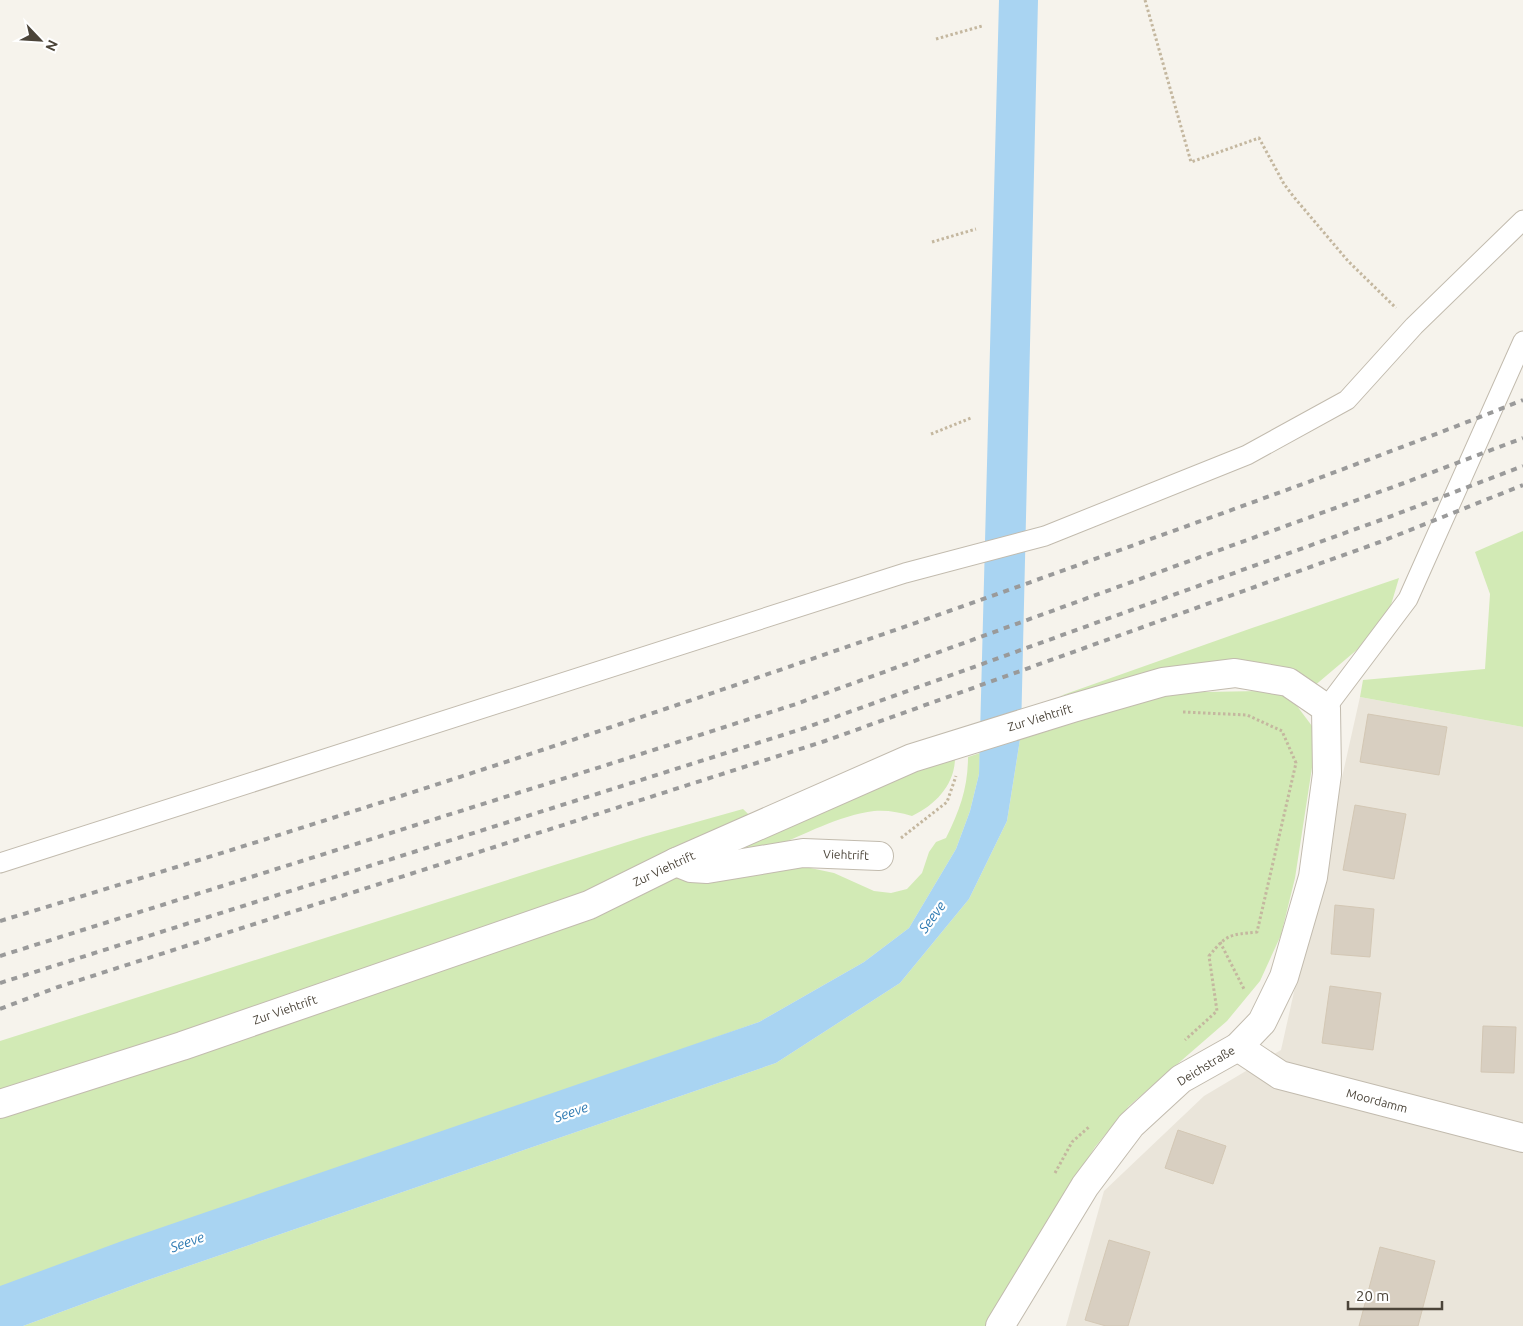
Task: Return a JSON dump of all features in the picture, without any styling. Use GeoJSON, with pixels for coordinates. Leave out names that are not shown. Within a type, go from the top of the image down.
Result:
{"type":"FeatureCollection","features":[{"type":"Feature","properties":{"kind":"street","name":"Zur Viehtrift"},"geometry":{"type":"LineString","coordinates":[[0,1104],[191,1043],[589,905],[676,862],[912,758],[1163,682],[1235,674],[1288,682],[1326,708]]}},
{"type":"Feature","properties":{"kind":"street","name":"Deichstraße"},"geometry":{"type":"LineString","coordinates":[[1000,1326],[1084,1186],[1131,1125],[1181,1079],[1238,1047],[1262,1022],[1284,976],[1313,877],[1327,774],[1326,708]]}},
{"type":"Feature","properties":{"kind":"street","name":"Viehtrift"},"geometry":{"type":"LineString","coordinates":[[676,862],[692,868],[707,869],[803,853],[879,856]]}},
{"type":"Feature","properties":{"kind":"street","name":"Moordamm"},"geometry":{"type":"LineString","coordinates":[[1238,1047],[1280,1076],[1523,1138]]}},
{"type":"Feature","properties":{"kind":"lane"},"geometry":{"type":"LineString","coordinates":[[0,863],[905,573],[1045,536],[1246,455],[1347,400],[1414,326],[1523,220]]}},
{"type":"Feature","properties":{"kind":"lane"},"geometry":{"type":"LineString","coordinates":[[1326,708],[1408,599],[1523,342]]}},
{"type":"Feature","properties":{"kind":"path"},"geometry":{"type":"LineString","coordinates":[[1145,0],[1191,162],[1259,138],[1284,184],[1293,196],[1348,262],[1414,326]]}},
{"type":"Feature","properties":{"kind":"path"},"geometry":{"type":"LineString","coordinates":[[936,39],[982,26]]}},
{"type":"Feature","properties":{"kind":"path"},"geometry":{"type":"LineString","coordinates":[[932,242],[976,229]]}},
{"type":"Feature","properties":{"kind":"path"},"geometry":{"type":"LineString","coordinates":[[931,434],[971,418]]}},
{"type":"Feature","properties":{"kind":"path"},"geometry":{"type":"LineString","coordinates":[[1163,682],[1183,712],[1247,715],[1282,732],[1296,763],[1257,932],[1232,934],[1220,942],[1209,956],[1217,1011],[1181,1044]]}},
{"type":"Feature","properties":{"kind":"path","name":"Viehtrift"},"geometry":{"type":"LineString","coordinates":[[879,856],[947,802],[958,770]]}},
{"type":"Feature","properties":{"kind":"path"},"geometry":{"type":"LineString","coordinates":[[1220,942],[1262,1022]]}},
{"type":"Feature","properties":{"kind":"path"},"geometry":{"type":"LineString","coordinates":[[1053,1176],[1072,1142],[1094,1123]]}},
{"type":"Feature","properties":{"kind":"shaded area"},"geometry":{"type":"Polygon","coordinates":[[[1360,697],[1523,727],[1523,1326],[1066,1326],[1104,1191],[1204,1096],[1281,1050],[1360,697]]]}},
{"type":"Feature","properties":{"kind":"green space"},"geometry":{"type":"Polygon","coordinates":[[[1523,531],[1523,727],[1360,697],[1363,680],[1485,669],[1490,594],[1475,552],[1523,531]]]}},
{"type":"Feature","properties":{"kind":"green space"},"geometry":{"type":"Polygon","coordinates":[[[1399,578],[1388,615],[1365,643],[1313,687],[1210,667],[1060,696],[1252,628],[1399,578]]]}},
{"type":"Feature","properties":{"kind":"green space"},"geometry":{"type":"Polygon","coordinates":[[[1261,691],[1282,695],[1297,706],[1312,726],[1315,748],[1295,878],[1281,935],[1260,981],[1227,1021],[1129,1106],[1095,1147],[986,1326],[23,1326],[145,1281],[776,1063],[900,983],[969,899],[1007,821],[1021,733],[1149,693],[1261,691]]]}},
{"type":"Feature","properties":{"kind":"green space"},"geometry":{"type":"Polygon","coordinates":[[[980,753],[979,774],[970,811],[956,849],[909,928],[864,962],[759,1022],[0,1291],[0,1041],[643,837],[743,809],[768,833],[955,755],[952,775],[943,792],[937,799],[912,816],[884,811],[861,813],[822,826],[772,848],[801,866],[834,873],[874,891],[891,893],[907,889],[922,873],[929,852],[936,842],[946,838],[962,798],[967,778],[968,757],[980,753]]]}},
{"type":"Feature","properties":{"kind":"water","name":"Seeve"},"geometry":{"type":"Polygon","coordinates":[[[999,0],[1038,0],[1021,733],[1007,821],[969,899],[900,983],[776,1063],[145,1281],[23,1326],[0,1326],[0,1286],[122,1241],[759,1022],[864,962],[909,928],[956,849],[970,811],[979,774],[999,0]]]}},
{"type":"Feature","properties":{"kind":"building"},"geometry":{"type":"Polygon","coordinates":[[[1368,714],[1447,727],[1439,775],[1360,762],[1368,714]]]}},
{"type":"Feature","properties":{"kind":"building"},"geometry":{"type":"Polygon","coordinates":[[[1355,805],[1406,814],[1394,879],[1343,870],[1355,805]]]}},
{"type":"Feature","properties":{"kind":"building"},"geometry":{"type":"Polygon","coordinates":[[[1335,905],[1374,909],[1370,957],[1331,954],[1335,905]]]}},
{"type":"Feature","properties":{"kind":"building"},"geometry":{"type":"Polygon","coordinates":[[[1330,986],[1381,993],[1373,1050],[1322,1043],[1330,986]]]}},
{"type":"Feature","properties":{"kind":"building"},"geometry":{"type":"Polygon","coordinates":[[[1483,1026],[1516,1027],[1514,1073],[1481,1072],[1483,1026]]]}},
{"type":"Feature","properties":{"kind":"building"},"geometry":{"type":"Polygon","coordinates":[[[1178,1130],[1226,1146],[1213,1184],[1165,1168],[1178,1130]]]}},
{"type":"Feature","properties":{"kind":"building"},"geometry":{"type":"Polygon","coordinates":[[[1109,1240],[1150,1252],[1128,1326],[1106,1326],[1085,1320],[1109,1240]]]}},
{"type":"Feature","properties":{"kind":"building"},"geometry":{"type":"Polygon","coordinates":[[[1380,1247],[1435,1261],[1418,1326],[1359,1326],[1380,1247]]]}},
{"type":"Feature","properties":{"kind":"railway"},"geometry":{"type":"LineString","coordinates":[[0,921],[417,791],[832,652],[1211,517],[1523,400]]}},
{"type":"Feature","properties":{"kind":"railway"},"geometry":{"type":"LineString","coordinates":[[0,956],[796,704],[1523,438]]}},
{"type":"Feature","properties":{"kind":"railway"},"geometry":{"type":"LineString","coordinates":[[0,983],[805,728],[1389,517],[1523,466]]}},
{"type":"Feature","properties":{"kind":"railway"},"geometry":{"type":"LineString","coordinates":[[0,1009],[58,987],[825,741],[1380,542],[1523,485]]}}]}
